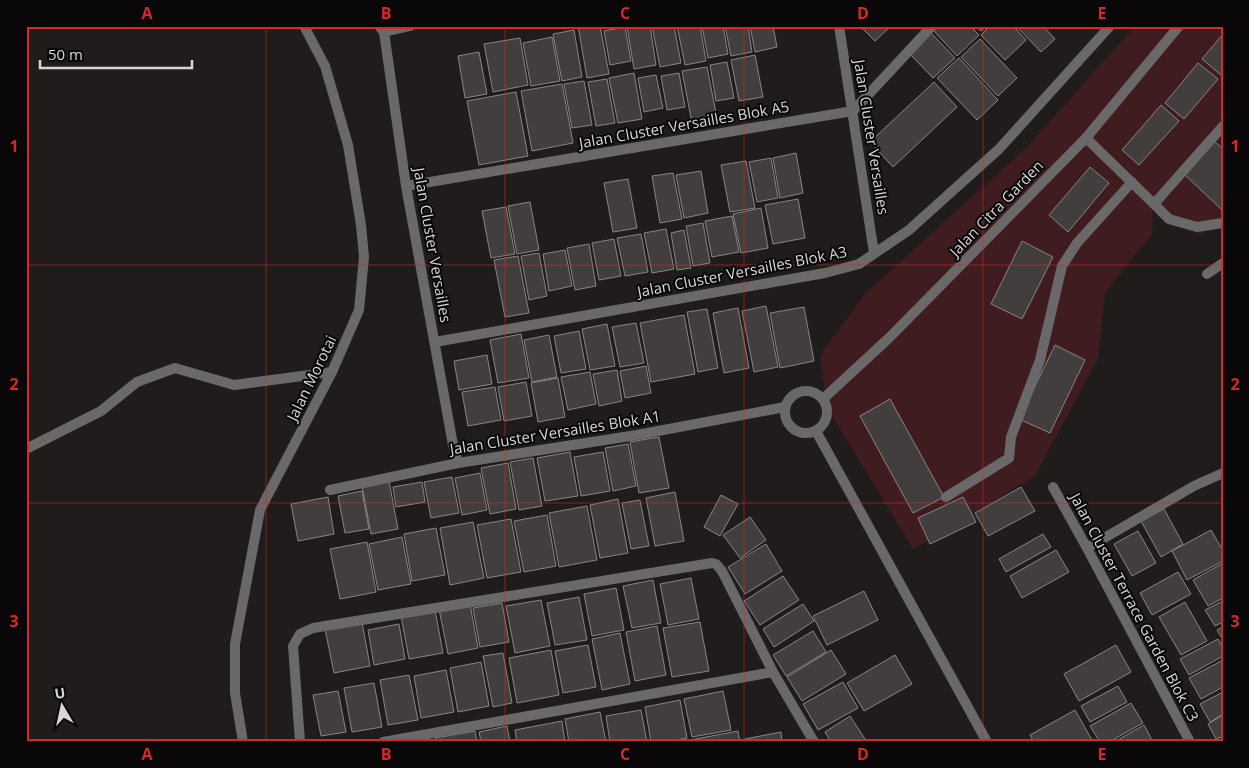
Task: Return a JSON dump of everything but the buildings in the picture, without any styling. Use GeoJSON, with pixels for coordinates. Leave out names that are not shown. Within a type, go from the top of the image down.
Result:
{"type":"FeatureCollection","features":[{"type":"Feature","properties":{"kind":"street","name":"Jalan Morotai"},"geometry":{"type":"LineString","coordinates":[[243,742],[235,693],[235,644],[260,510],[332,372],[359,310],[363,249],[348,144],[325,66],[304,26]]}},
{"type":"Feature","properties":{"kind":"street","name":"Jalan Cluster Versailles"},"geometry":{"type":"LineString","coordinates":[[410,26],[382,29],[406,186],[436,342],[453,445],[458,463]]}},
{"type":"Feature","properties":{"kind":"street","name":"Jalan Cluster Versailles"},"geometry":{"type":"LineString","coordinates":[[839,26],[874,252]]}},
{"type":"Feature","properties":{"kind":"street"},"geometry":{"type":"LineString","coordinates":[[853,111],[932,26]]}},
{"type":"Feature","properties":{"kind":"street","name":"Jalan Cluster Versailles Blok A3"},"geometry":{"type":"LineString","coordinates":[[436,342],[825,273],[859,264],[909,230],[999,149],[1110,26]]}},
{"type":"Feature","properties":{"kind":"street","name":"Jalan Citra Garden"},"geometry":{"type":"LineString","coordinates":[[823,399],[890,337],[1086,138],[1179,26]]}},
{"type":"Feature","properties":{"kind":"street","name":"Jalan Cluster Versailles Blok A5"},"geometry":{"type":"LineString","coordinates":[[406,186],[853,111]]}},
{"type":"Feature","properties":{"kind":"street"},"geometry":{"type":"LineString","coordinates":[[1154,204],[1223,126]]}},
{"type":"Feature","properties":{"kind":"street"},"geometry":{"type":"LineString","coordinates":[[1086,138],[1169,219],[1197,227],[1223,223]]}},
{"type":"Feature","properties":{"kind":"street"},"geometry":{"type":"LineString","coordinates":[[946,496],[1009,458],[1011,437],[1040,360],[1062,266],[1077,243],[1132,182]]}},
{"type":"Feature","properties":{"kind":"street"},"geometry":{"type":"LineString","coordinates":[[1207,274],[1223,263]]}},
{"type":"Feature","properties":{"kind":"street"},"geometry":{"type":"LineString","coordinates":[[26,449],[101,412],[137,382],[175,368],[234,385],[332,372]]}},
{"type":"Feature","properties":{"kind":"street"},"geometry":{"type":"LineString","coordinates":[[810,392],[817,394],[823,399],[827,408],[827,417],[823,425],[816,431],[800,433],[788,423],[785,407],[794,394],[810,392]]}},
{"type":"Feature","properties":{"kind":"street","name":"Jalan Cluster Versailles Blok A1"},"geometry":{"type":"LineString","coordinates":[[330,490],[458,463],[637,435],[785,407]]}},
{"type":"Feature","properties":{"kind":"street"},"geometry":{"type":"LineString","coordinates":[[816,431],[987,742]]}},
{"type":"Feature","properties":{"kind":"street"},"geometry":{"type":"LineString","coordinates":[[1088,548],[1194,486],[1223,473]]}},
{"type":"Feature","properties":{"kind":"street","name":"Jalan Cluster Terrace Garden Blok C3"},"geometry":{"type":"LineString","coordinates":[[1053,487],[1088,548],[1190,742]]}},
{"type":"Feature","properties":{"kind":"street"},"geometry":{"type":"LineString","coordinates":[[300,742],[293,646],[300,634],[313,628],[712,562],[722,571],[773,672],[814,742]]}},
{"type":"Feature","properties":{"kind":"street"},"geometry":{"type":"LineString","coordinates":[[383,742],[773,672]]}},
{"type":"Feature","properties":{"kind":"shaded area"},"geometry":{"type":"Polygon","coordinates":[[[1135,26],[1223,26],[1223,216],[1203,234],[1169,225],[1153,203],[1152,234],[1105,293],[1098,359],[1034,477],[913,549],[827,407],[820,355],[866,293],[1029,145],[1135,26]]]}}]}
